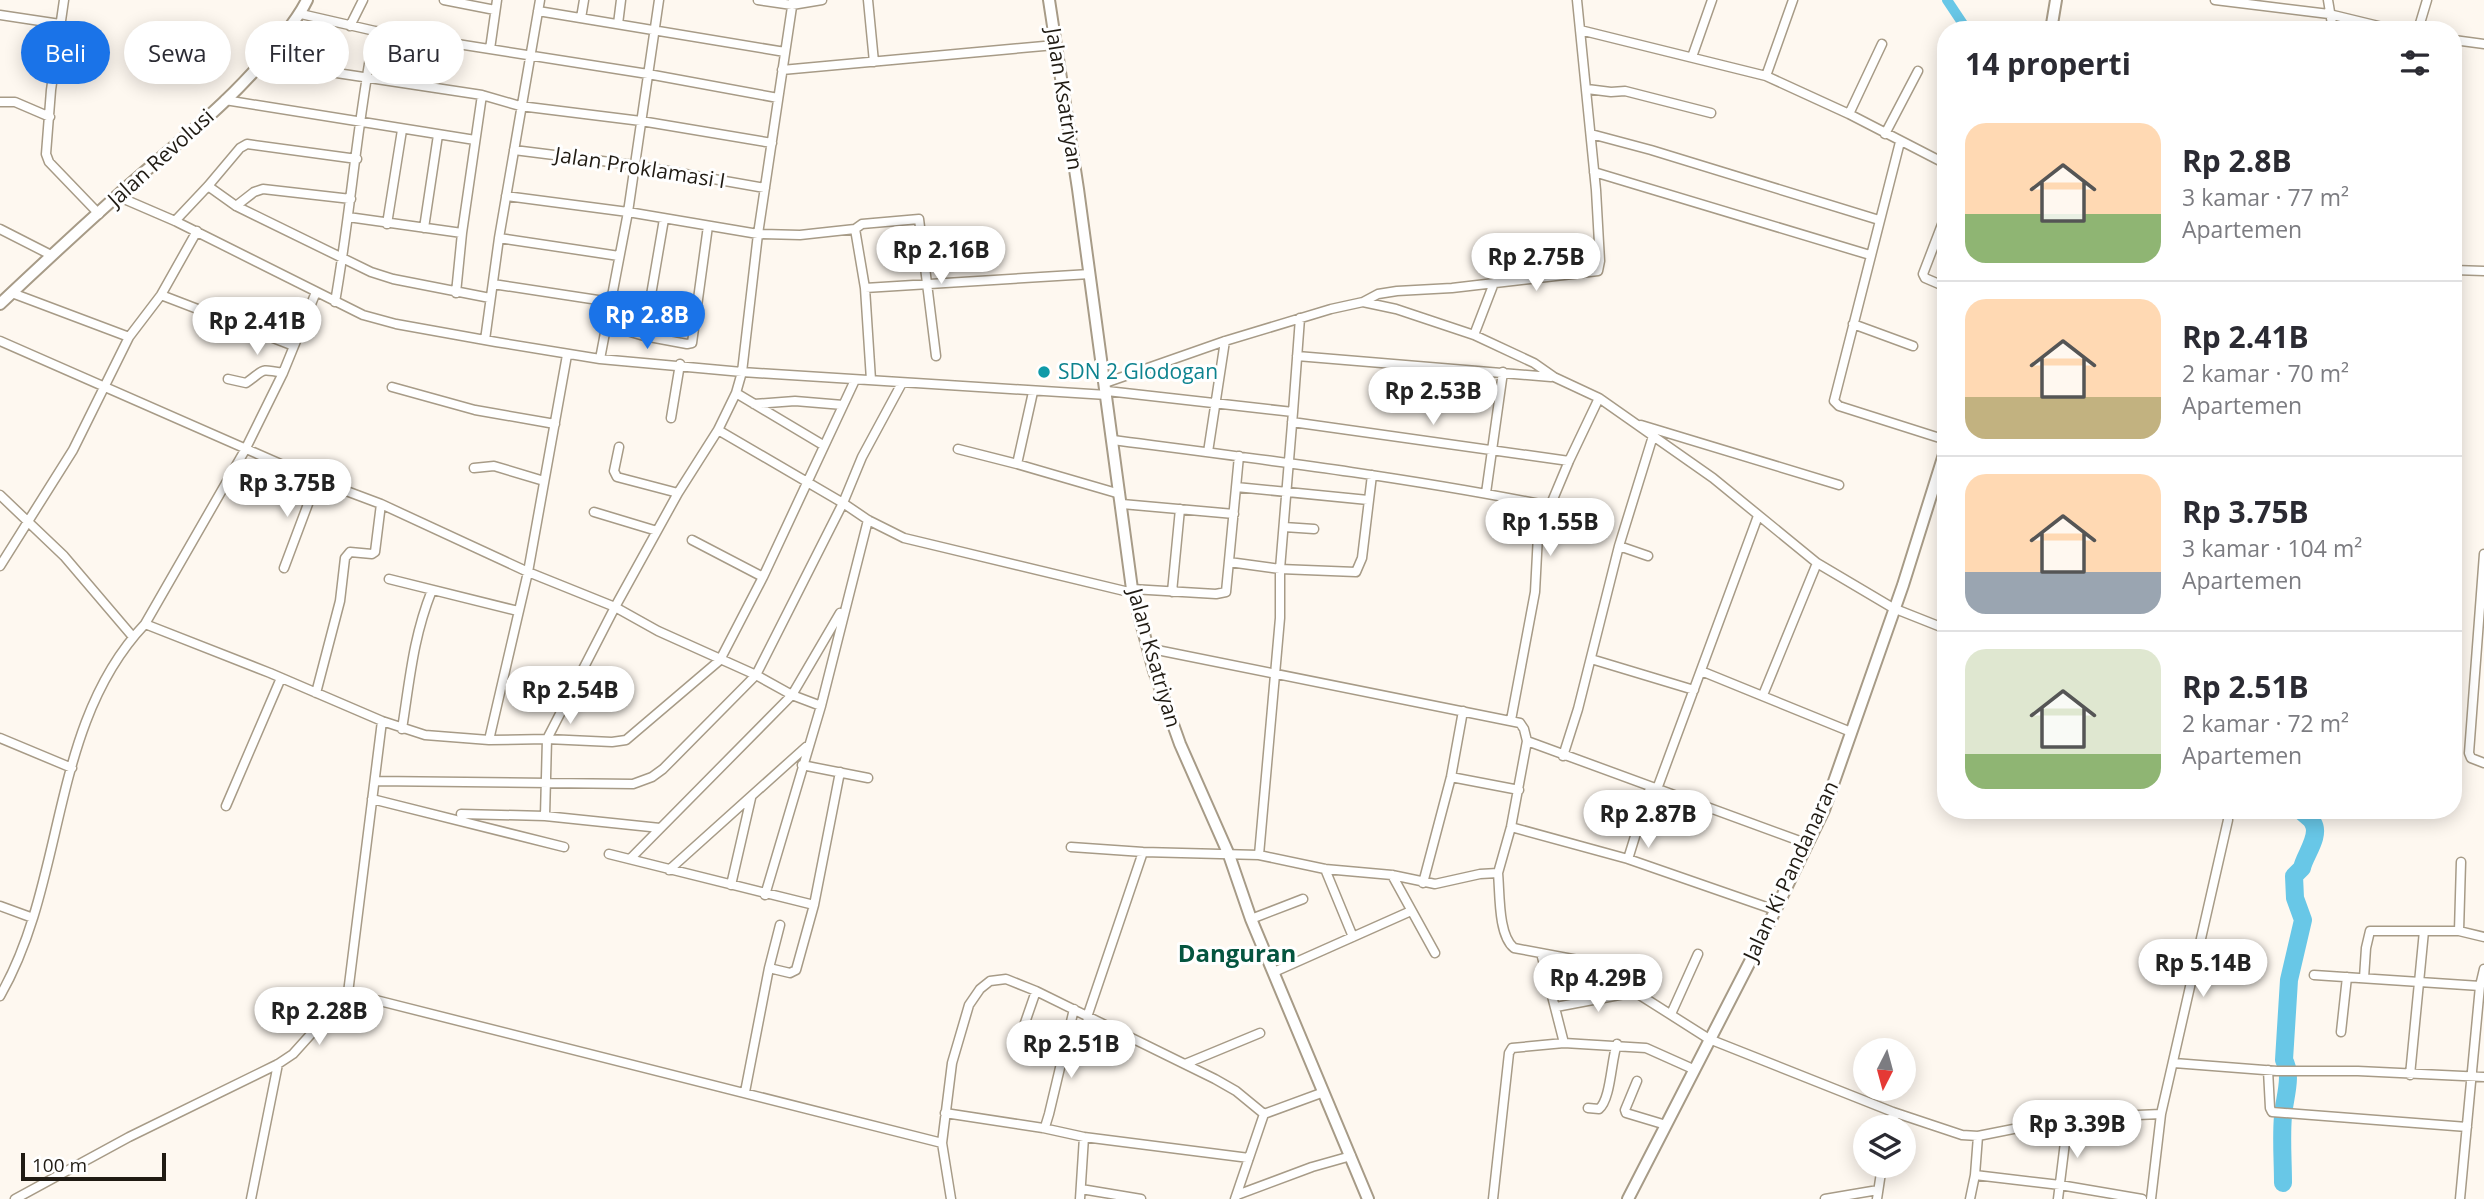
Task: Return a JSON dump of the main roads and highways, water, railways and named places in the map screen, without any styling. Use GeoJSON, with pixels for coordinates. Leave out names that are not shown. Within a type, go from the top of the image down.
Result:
{"type":"FeatureCollection","features":[{"type":"Feature","properties":{"kind":"waterway"},"geometry":{"type":"LineString","coordinates":[[1947,0],[1961,21]]}},
{"type":"Feature","properties":{"kind":"waterway"},"geometry":{"type":"LineString","coordinates":[[2283,1183],[2282,1124],[2288,1080],[2284,1060],[2289,980],[2303,920],[2295,898],[2294,876],[2302,868],[2314,840],[2315,828],[2310,819]]}},
{"type":"Feature","properties":{"kind":"place","name":"SDN 2 Glodogan"},"geometry":{"type":"Point","coordinates":[1044,372]}},
{"type":"Feature","properties":{"kind":"district","name":"Danguran"},"geometry":{"type":"Point","coordinates":[1237,954]}}]}
